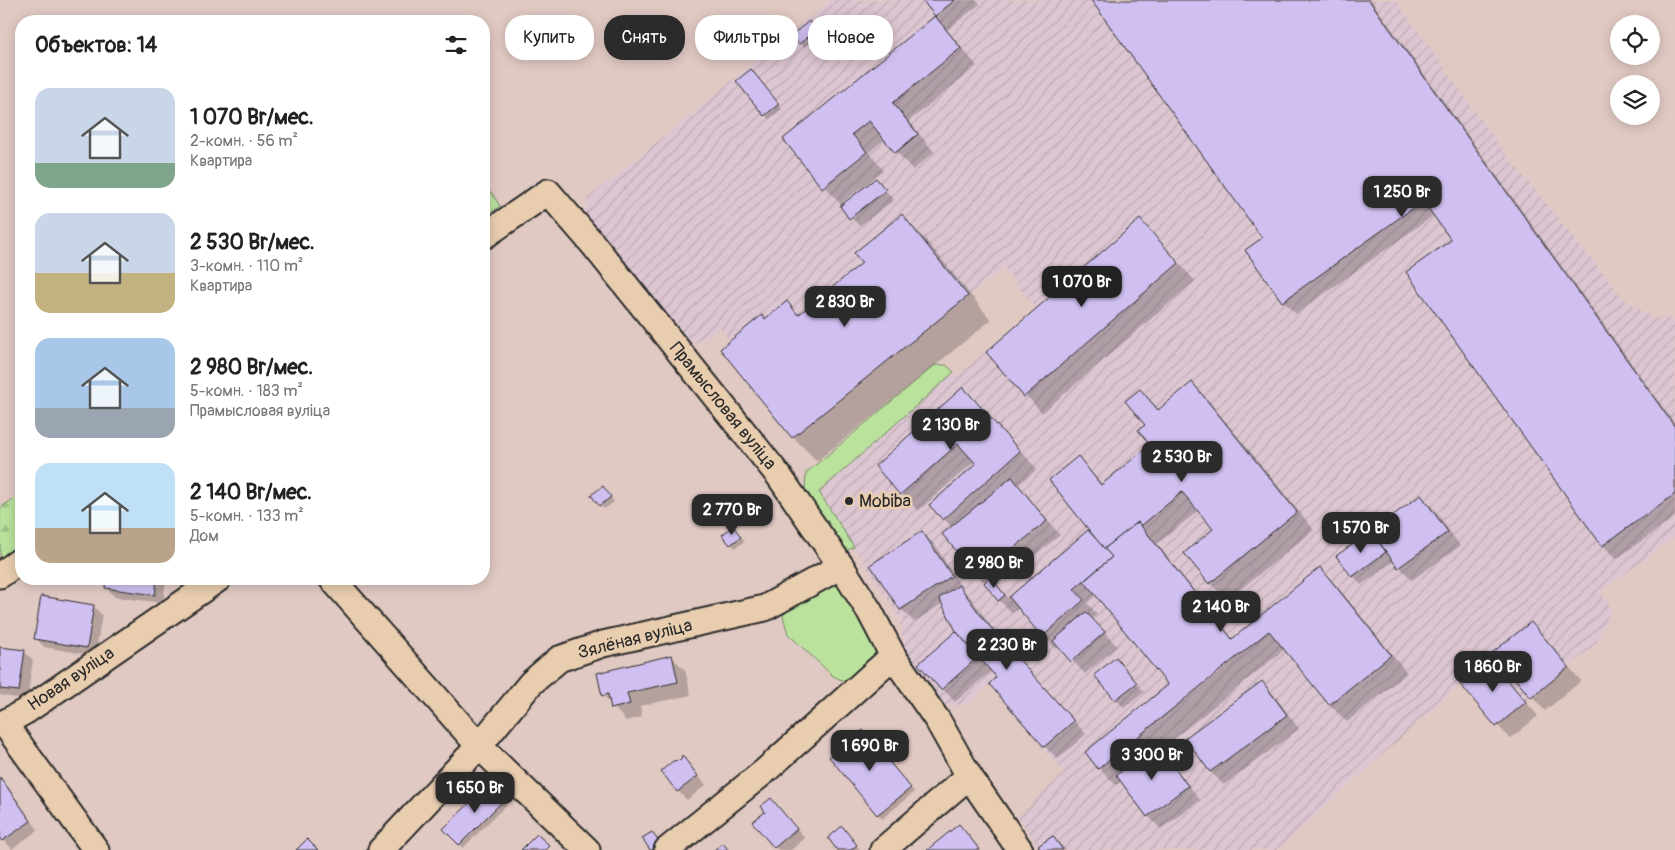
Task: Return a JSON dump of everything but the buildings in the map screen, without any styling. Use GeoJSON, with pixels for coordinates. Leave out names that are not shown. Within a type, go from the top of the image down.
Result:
{"type":"FeatureCollection","features":[{"type":"Feature","properties":{"kind":"street","name":"Прамысловая вуліца"},"geometry":{"type":"LineString","coordinates":[[490,232],[548,192],[592,243],[779,476],[841,566],[870,612],[893,656],[938,721],[969,776],[1020,850]]}},
{"type":"Feature","properties":{"kind":"street"},"geometry":{"type":"LineString","coordinates":[[0,575],[15,564]]}},
{"type":"Feature","properties":{"kind":"street","name":"Зялёная вуліца"},"geometry":{"type":"LineString","coordinates":[[381,850],[479,746],[531,683],[559,659],[603,644],[765,608],[841,566]]}},
{"type":"Feature","properties":{"kind":"street","name":"Новая вуліца"},"geometry":{"type":"LineString","coordinates":[[96,850],[4,723],[26,711],[209,585]]}},
{"type":"Feature","properties":{"kind":"street"},"geometry":{"type":"LineString","coordinates":[[337,585],[479,746],[587,850]]}},
{"type":"Feature","properties":{"kind":"street"},"geometry":{"type":"LineString","coordinates":[[667,850],[765,771],[893,656]]}},
{"type":"Feature","properties":{"kind":"street"},"geometry":{"type":"LineString","coordinates":[[883,850],[969,776]]}},
{"type":"Feature","properties":{"kind":"shaded area"},"geometry":{"type":"Polygon","coordinates":[[[831,0],[1396,0],[1498,144],[1623,298],[1651,318],[1675,319],[1675,537],[1600,592],[1612,608],[1595,645],[1496,727],[1460,684],[1278,850],[1041,850],[1018,817],[1064,773],[989,684],[969,704],[944,706],[908,662],[899,617],[818,492],[954,372],[957,376],[1036,309],[1004,268],[792,438],[720,349],[730,341],[720,328],[698,342],[690,342],[682,338],[585,214],[587,199],[757,60],[798,60],[798,27],[808,19],[808,60],[893,60],[893,15],[813,15],[831,0]]]}},
{"type":"Feature","properties":{"kind":"green space"},"geometry":{"type":"Polygon","coordinates":[[[490,192],[500,206],[490,214],[490,192]]]}},
{"type":"Feature","properties":{"kind":"green space"},"geometry":{"type":"Polygon","coordinates":[[[935,365],[946,365],[954,372],[819,492],[854,547],[846,551],[805,492],[806,473],[935,365]]]}},
{"type":"Feature","properties":{"kind":"green space"},"geometry":{"type":"Polygon","coordinates":[[[15,498],[15,548],[0,559],[0,508],[15,498]]]}},
{"type":"Feature","properties":{"kind":"green space"},"geometry":{"type":"Polygon","coordinates":[[[839,580],[877,646],[878,659],[855,678],[844,681],[833,676],[788,634],[783,616],[791,603],[839,580]]]}},
{"type":"Feature","properties":{"kind":"place","name":"Mobiba"},"geometry":{"type":"Point","coordinates":[849,501]}}]}
